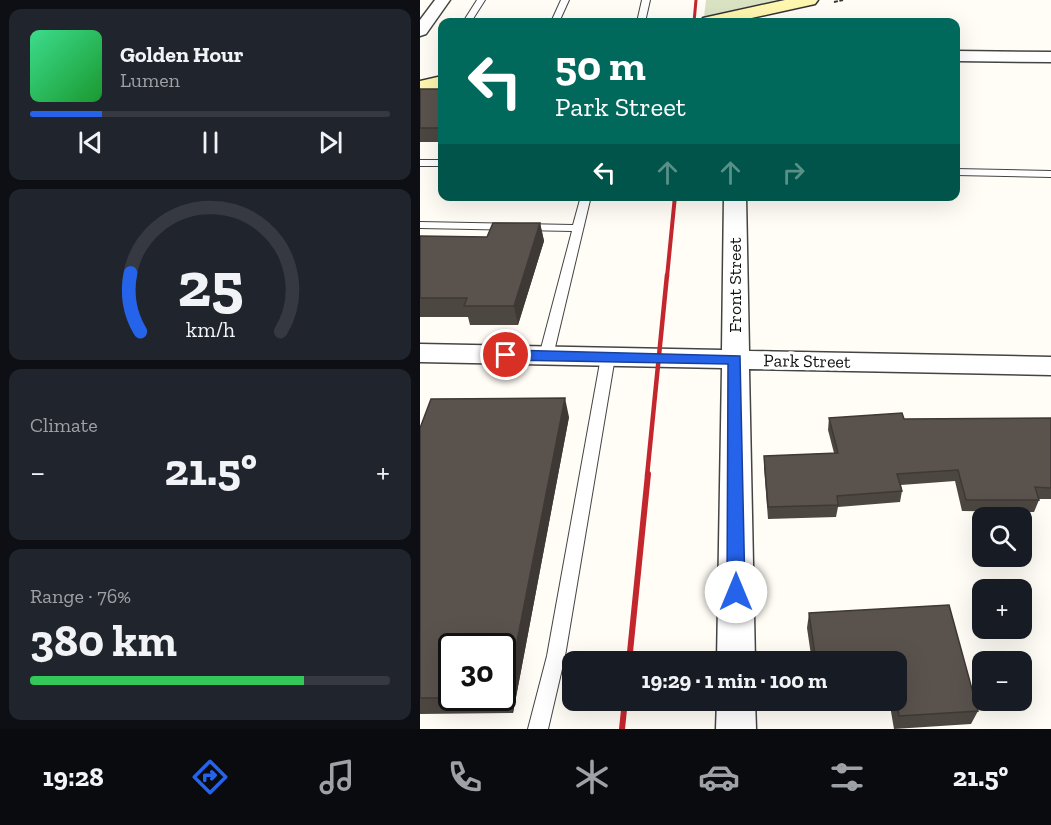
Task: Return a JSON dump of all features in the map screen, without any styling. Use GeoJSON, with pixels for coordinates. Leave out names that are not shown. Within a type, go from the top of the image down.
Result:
{"type":"FeatureCollection","features":[{"type":"Feature","properties":{"kind":"main road"},"geometry":{"type":"LineString","coordinates":[[742,18],[809,0]]}},
{"type":"Feature","properties":{"kind":"main road"},"geometry":{"type":"LineString","coordinates":[[420,87],[438,83]]}},
{"type":"Feature","properties":{"kind":"street"},"geometry":{"type":"LineString","coordinates":[[425,34],[443,0]]}},
{"type":"Feature","properties":{"kind":"street"},"geometry":{"type":"LineString","coordinates":[[960,56],[1051,57]]}},
{"type":"Feature","properties":{"kind":"street","name":"Front Street"},"geometry":{"type":"LineString","coordinates":[[735,201],[736,651]]}},
{"type":"Feature","properties":{"kind":"street","name":"Park Street"},"geometry":{"type":"LineString","coordinates":[[422,357],[546,356],[1051,366]]}},
{"type":"Feature","properties":{"kind":"street"},"geometry":{"type":"LineString","coordinates":[[736,711],[736,729]]}},
{"type":"Feature","properties":{"kind":"lane"},"geometry":{"type":"LineString","coordinates":[[470,18],[481,0]]}},
{"type":"Feature","properties":{"kind":"lane"},"geometry":{"type":"LineString","coordinates":[[557,18],[565,0]]}},
{"type":"Feature","properties":{"kind":"lane"},"geometry":{"type":"LineString","coordinates":[[642,18],[646,0]]}},
{"type":"Feature","properties":{"kind":"lane"},"geometry":{"type":"LineString","coordinates":[[420,163],[438,163]]}},
{"type":"Feature","properties":{"kind":"lane"},"geometry":{"type":"LineString","coordinates":[[960,172],[1051,174]]}},
{"type":"Feature","properties":{"kind":"lane"},"geometry":{"type":"LineString","coordinates":[[546,356],[585,201]]}},
{"type":"Feature","properties":{"kind":"lane"},"geometry":{"type":"LineString","coordinates":[[420,225],[577,228]]}},
{"type":"Feature","properties":{"kind":"lane"},"geometry":{"type":"LineString","coordinates":[[538,729],[556,656],[608,357]]}},
{"type":"Feature","properties":{"kind":"green space"},"geometry":{"type":"Polygon","coordinates":[[[706,0],[778,0],[704,17],[706,0]]]}},
{"type":"Feature","properties":{"kind":"building"},"geometry":{"type":"Polygon","coordinates":[[[420,89],[438,89],[438,128],[420,128],[420,89]]]}},
{"type":"Feature","properties":{"kind":"building"},"geometry":{"type":"Polygon","coordinates":[[[493,223],[540,223],[514,306],[464,306],[467,298],[420,298],[420,236],[487,237],[493,223]]]}},
{"type":"Feature","properties":{"kind":"building"},"geometry":{"type":"Polygon","coordinates":[[[565,398],[516,646],[516,633],[438,633],[438,698],[420,698],[420,428],[431,399],[565,398]]]}},
{"type":"Feature","properties":{"kind":"building"},"geometry":{"type":"Polygon","coordinates":[[[902,413],[904,419],[1051,418],[1051,488],[1035,487],[1039,500],[966,500],[958,470],[897,474],[902,491],[837,496],[838,505],[768,507],[764,456],[838,453],[829,418],[902,413]]]}},
{"type":"Feature","properties":{"kind":"building"},"geometry":{"type":"Polygon","coordinates":[[[949,605],[972,689],[972,711],[978,711],[899,716],[898,711],[907,711],[907,651],[814,651],[809,613],[949,605]]]}},
{"type":"Feature","properties":{"kind":"railway"},"geometry":{"type":"LineString","coordinates":[[694,18],[696,0]]}},
{"type":"Feature","properties":{"kind":"railway"},"geometry":{"type":"LineString","coordinates":[[667,277],[675,201]]}},
{"type":"Feature","properties":{"kind":"railway"},"geometry":{"type":"LineString","coordinates":[[647,476],[667,275]]}},
{"type":"Feature","properties":{"kind":"railway"},"geometry":{"type":"LineString","coordinates":[[630,651],[648,474]]}},
{"type":"Feature","properties":{"kind":"railway"},"geometry":{"type":"LineString","coordinates":[[622,729],[624,711]]}},
{"type":"Feature","properties":{"kind":"route"},"geometry":{"type":"LineString","coordinates":[[506,355],[735,360],[736,592]]}}]}
